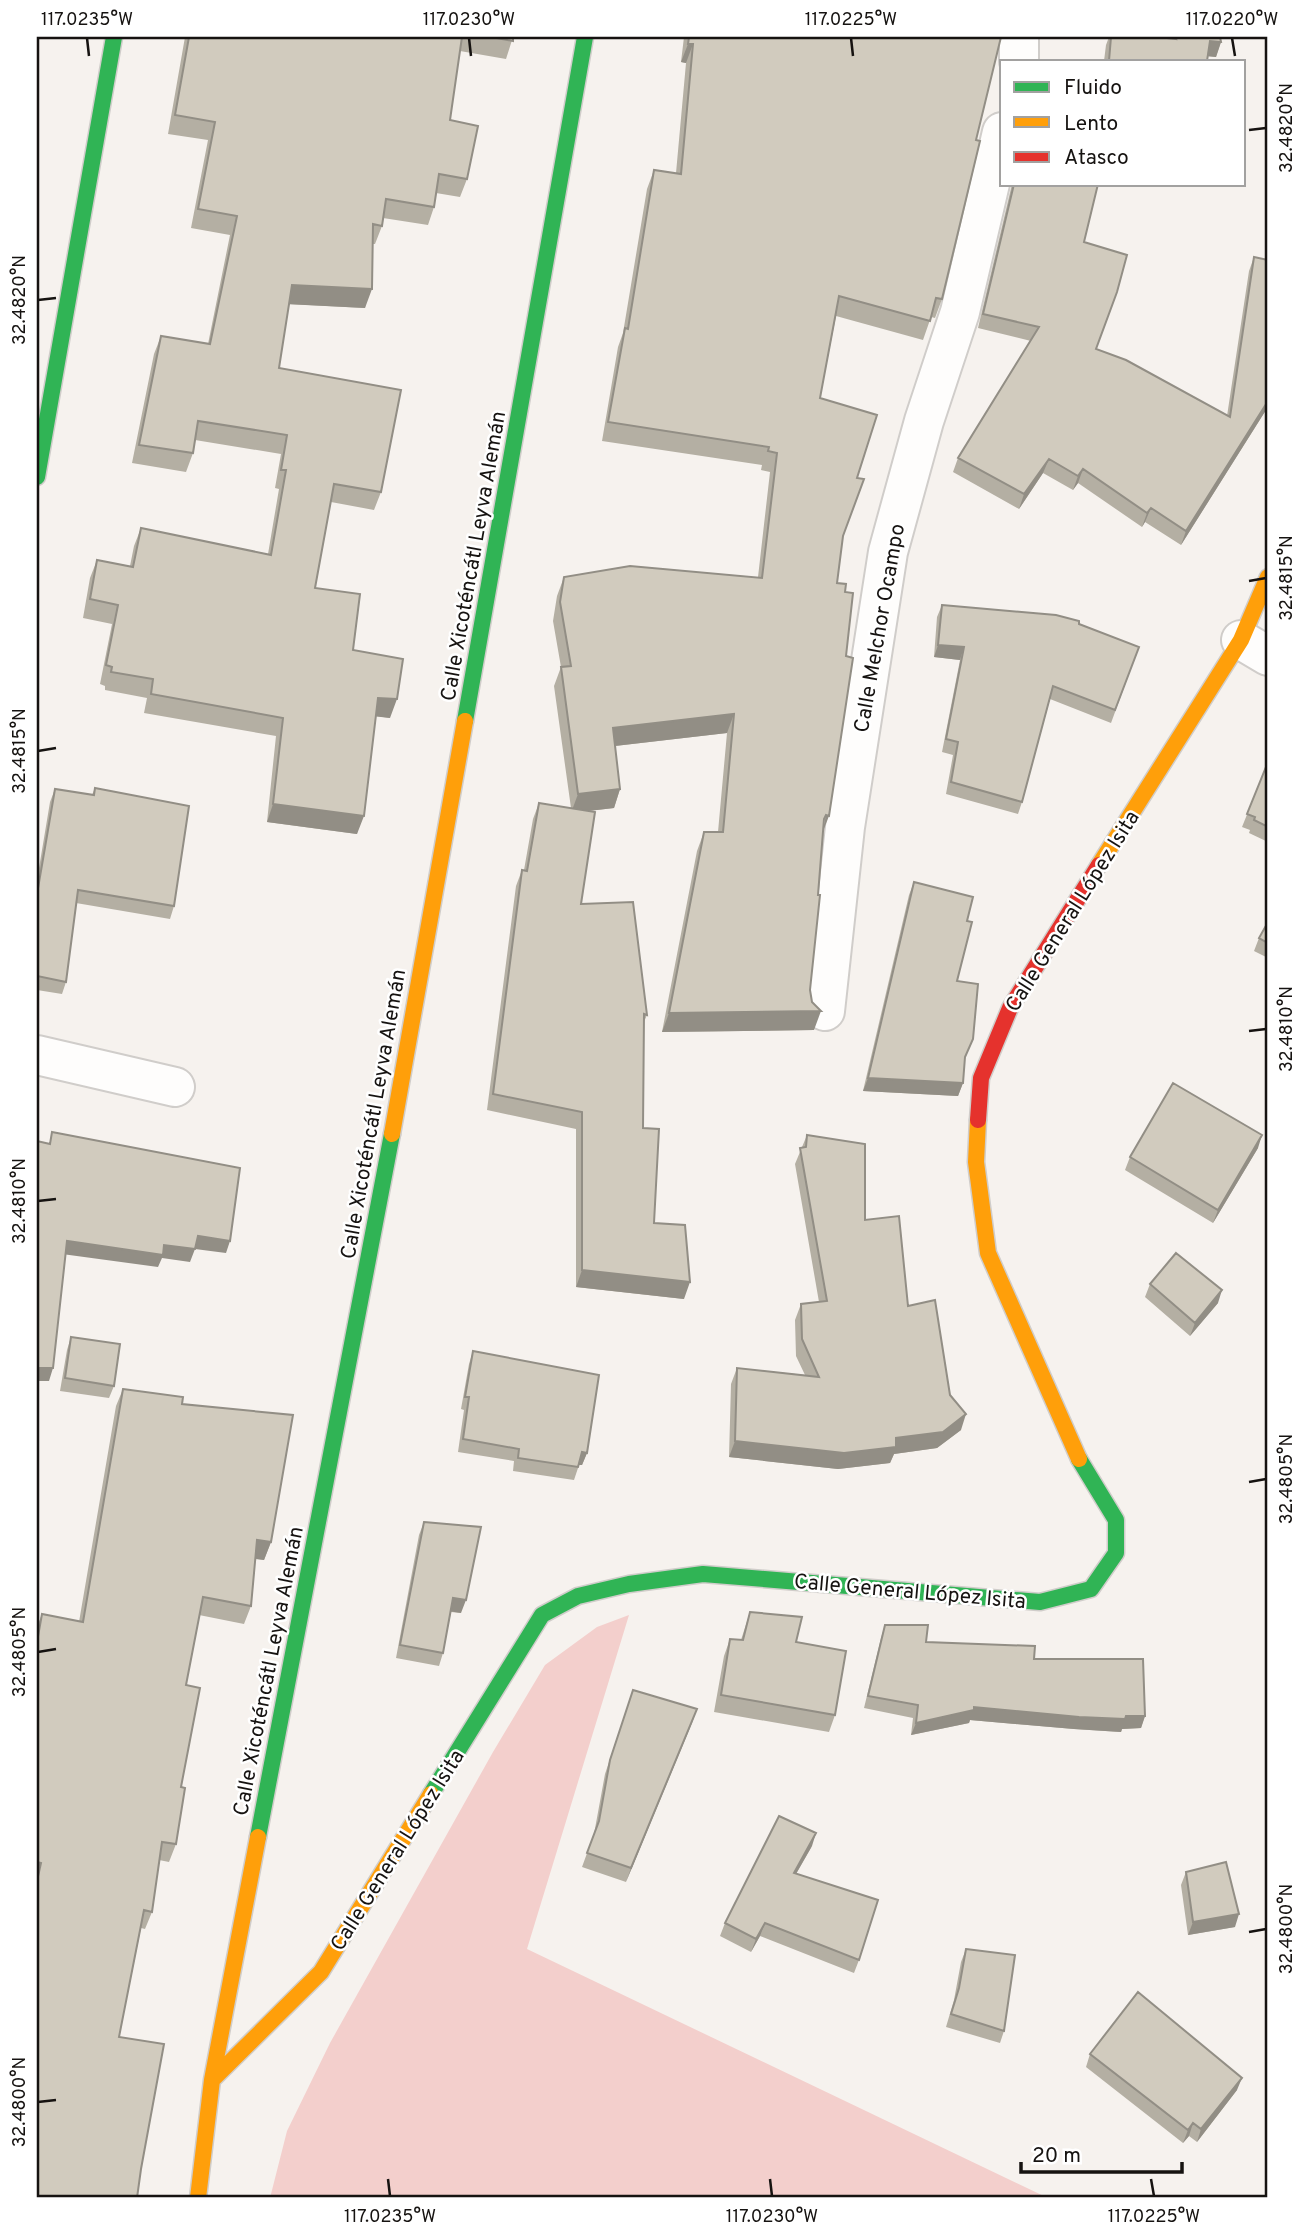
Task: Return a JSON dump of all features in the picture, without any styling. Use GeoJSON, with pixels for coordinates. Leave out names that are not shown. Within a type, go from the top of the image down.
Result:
{"type":"FeatureCollection","features":[{"type":"Feature","properties":{"kind":"street"},"geometry":{"type":"LineString","coordinates":[[37,477],[114,37]]}},
{"type":"Feature","properties":{"kind":"street","name":"Calle Xicoténcátl Leyva Alemán"},"geometry":{"type":"LineString","coordinates":[[198,2198],[212,2080],[395,1117],[585,37]]}},
{"type":"Feature","properties":{"kind":"street"},"geometry":{"type":"LineString","coordinates":[[1018,37],[1019,60]]}},
{"type":"Feature","properties":{"kind":"street","name":"Calle Melchor Ocampo"},"geometry":{"type":"LineString","coordinates":[[824,1011],[845,827],[888,552],[924,421],[960,312],[1000,141]]}},
{"type":"Feature","properties":{"kind":"street","name":"Calle General López Isita"},"geometry":{"type":"LineString","coordinates":[[212,2080],[321,1972],[542,1615],[578,1596],[629,1584],[703,1574],[1040,1602],[1091,1589],[1116,1553],[1116,1520],[1073,1449],[988,1253],[976,1162],[981,1078],[1010,1008],[1254,648],[1268,578]]}},
{"type":"Feature","properties":{"kind":"street"},"geometry":{"type":"LineString","coordinates":[[37,1055],[175,1087]]}},
{"type":"Feature","properties":{"kind":"shaded area"},"geometry":{"type":"Polygon","coordinates":[[[629,1615],[527,1949],[1048,2198],[270,2198],[287,2131],[330,2043],[493,1752],[545,1665],[597,1627],[629,1615]]]}},
{"type":"Feature","properties":{"kind":"building"},"geometry":{"type":"Polygon","coordinates":[[[189,37],[462,37],[450,120],[478,126],[467,179],[439,174],[434,207],[386,199],[382,226],[373,224],[372,289],[292,285],[279,368],[401,390],[381,492],[334,484],[315,588],[360,594],[353,650],[403,659],[397,699],[378,698],[364,816],[273,804],[283,718],[151,694],[153,679],[111,672],[112,667],[106,665],[118,605],[90,599],[97,560],[133,567],[141,528],[271,555],[286,470],[281,470],[287,435],[198,421],[193,453],[139,445],[161,336],[210,344],[237,216],[198,209],[215,122],[175,115],[189,37]]]}},
{"type":"Feature","properties":{"kind":"building"},"geometry":{"type":"Polygon","coordinates":[[[491,37],[513,37],[513,41],[491,37]]]}},
{"type":"Feature","properties":{"kind":"building"},"geometry":{"type":"Polygon","coordinates":[[[689,37],[1001,37],[976,140],[980,141],[942,299],[936,298],[930,321],[839,296],[820,398],[877,415],[857,478],[864,479],[843,536],[837,583],[846,584],[845,592],[853,593],[846,656],[853,658],[829,816],[826,815],[824,819],[820,895],[810,990],[812,1002],[821,1011],[669,1013],[704,832],[723,832],[734,714],[613,728],[620,789],[578,794],[561,667],[571,666],[560,602],[564,577],[630,566],[762,578],[777,453],[768,451],[769,447],[608,422],[625,328],[628,329],[654,170],[681,174],[693,44],[688,44],[689,37]]]}},
{"type":"Feature","properties":{"kind":"building"},"geometry":{"type":"Polygon","coordinates":[[[1111,37],[1220,37],[1221,42],[1210,41],[1207,60],[1109,60],[1111,37]]]}},
{"type":"Feature","properties":{"kind":"building"},"geometry":{"type":"Polygon","coordinates":[[[1014,186],[1098,186],[1084,242],[1127,255],[1096,349],[1126,360],[1230,417],[1254,257],[1268,260],[1268,401],[1186,531],[1151,508],[1147,513],[1083,469],[1078,476],[1049,459],[1024,494],[958,458],[1039,327],[983,314],[1014,186]]]}},
{"type":"Feature","properties":{"kind":"building"},"geometry":{"type":"Polygon","coordinates":[[[942,605],[1056,615],[1079,621],[1079,624],[1139,647],[1115,710],[1053,686],[1022,802],[951,782],[958,742],[946,739],[964,647],[938,645],[942,605]]]}},
{"type":"Feature","properties":{"kind":"building"},"geometry":{"type":"Polygon","coordinates":[[[1268,762],[1268,827],[1247,814],[1268,762]]]}},
{"type":"Feature","properties":{"kind":"building"},"geometry":{"type":"Polygon","coordinates":[[[95,788],[189,806],[174,906],[78,890],[66,982],[37,976],[37,894],[55,789],[94,795],[95,788]]]}},
{"type":"Feature","properties":{"kind":"building"},"geometry":{"type":"Polygon","coordinates":[[[539,803],[595,812],[581,904],[633,902],[647,1015],[644,1014],[643,1128],[659,1129],[654,1223],[685,1225],[690,1282],[582,1270],[582,1112],[493,1094],[522,870],[527,871],[539,803]]]}},
{"type":"Feature","properties":{"kind":"building"},"geometry":{"type":"Polygon","coordinates":[[[914,882],[973,897],[967,921],[972,922],[957,981],[978,984],[973,1039],[965,1057],[963,1083],[868,1078],[914,882]]]}},
{"type":"Feature","properties":{"kind":"building"},"geometry":{"type":"Polygon","coordinates":[[[1268,922],[1268,943],[1259,938],[1268,922]]]}},
{"type":"Feature","properties":{"kind":"building"},"geometry":{"type":"Polygon","coordinates":[[[1173,1083],[1262,1135],[1218,1210],[1130,1157],[1173,1083]]]}},
{"type":"Feature","properties":{"kind":"building"},"geometry":{"type":"Polygon","coordinates":[[[52,1132],[240,1168],[230,1241],[198,1236],[195,1249],[164,1245],[163,1255],[67,1241],[53,1368],[37,1368],[37,1141],[50,1144],[52,1132]]]}},
{"type":"Feature","properties":{"kind":"building"},"geometry":{"type":"Polygon","coordinates":[[[807,1135],[865,1144],[865,1220],[899,1216],[908,1306],[935,1300],[950,1395],[966,1414],[943,1432],[896,1438],[896,1447],[844,1453],[735,1441],[737,1368],[819,1377],[802,1339],[801,1304],[827,1301],[800,1148],[806,1147],[807,1135]]]}},
{"type":"Feature","properties":{"kind":"building"},"geometry":{"type":"Polygon","coordinates":[[[1176,1253],[1222,1290],[1195,1323],[1150,1284],[1176,1253]]]}},
{"type":"Feature","properties":{"kind":"building"},"geometry":{"type":"Polygon","coordinates":[[[71,1337],[120,1344],[114,1386],[65,1378],[71,1337]]]}},
{"type":"Feature","properties":{"kind":"building"},"geometry":{"type":"Polygon","coordinates":[[[473,1351],[599,1375],[587,1453],[582,1452],[578,1467],[518,1458],[519,1449],[463,1439],[469,1397],[465,1397],[473,1351]]]}},
{"type":"Feature","properties":{"kind":"building"},"geometry":{"type":"Polygon","coordinates":[[[123,1389],[183,1397],[182,1404],[293,1415],[271,1542],[257,1540],[251,1606],[203,1597],[186,1685],[200,1688],[181,1787],[185,1788],[176,1844],[162,1842],[152,1912],[144,1910],[119,2037],[164,2044],[137,2198],[37,2198],[37,1881],[41,1863],[37,1862],[37,1642],[42,1614],[83,1622],[123,1389]]]}},
{"type":"Feature","properties":{"kind":"building"},"geometry":{"type":"Polygon","coordinates":[[[424,1522],[481,1527],[466,1600],[453,1598],[443,1653],[400,1645],[424,1522]]]}},
{"type":"Feature","properties":{"kind":"building"},"geometry":{"type":"Polygon","coordinates":[[[750,1612],[802,1617],[796,1642],[846,1651],[835,1715],[721,1695],[730,1639],[743,1640],[750,1612]]]}},
{"type":"Feature","properties":{"kind":"building"},"geometry":{"type":"Polygon","coordinates":[[[885,1625],[928,1625],[926,1642],[1035,1646],[1034,1659],[1143,1659],[1145,1716],[1126,1716],[1125,1719],[1079,1717],[974,1707],[974,1710],[916,1723],[918,1705],[868,1696],[885,1625]]]}},
{"type":"Feature","properties":{"kind":"building"},"geometry":{"type":"Polygon","coordinates":[[[633,1690],[697,1709],[631,1868],[587,1853],[599,1821],[610,1760],[633,1690]]]}},
{"type":"Feature","properties":{"kind":"building"},"geometry":{"type":"Polygon","coordinates":[[[779,1816],[816,1833],[794,1873],[878,1900],[859,1960],[765,1923],[756,1939],[725,1923],[779,1816]]]}},
{"type":"Feature","properties":{"kind":"building"},"geometry":{"type":"Polygon","coordinates":[[[1226,1862],[1239,1914],[1193,1922],[1186,1872],[1226,1862]]]}},
{"type":"Feature","properties":{"kind":"building"},"geometry":{"type":"Polygon","coordinates":[[[966,1949],[1015,1955],[1004,2031],[951,2014],[966,1949]]]}},
{"type":"Feature","properties":{"kind":"building"},"geometry":{"type":"Polygon","coordinates":[[[1138,1992],[1242,2078],[1201,2129],[1193,2123],[1188,2130],[1090,2054],[1138,1992]]]}},
{"type":"Feature","properties":{"kind":"traffic: fast"},"geometry":{"type":"LineString","coordinates":[[37,477],[114,37]]}},
{"type":"Feature","properties":{"kind":"traffic: fast"},"geometry":{"type":"LineString","coordinates":[[465,721],[585,37]]}},
{"type":"Feature","properties":{"kind":"traffic: fast"},"geometry":{"type":"LineString","coordinates":[[258,1837],[392,1134]]}},
{"type":"Feature","properties":{"kind":"traffic: fast"},"geometry":{"type":"LineString","coordinates":[[431,1794],[542,1615],[578,1596],[629,1584],[703,1574],[1040,1602],[1091,1589],[1116,1553],[1116,1520],[1079,1459]]}},
{"type":"Feature","properties":{"kind":"traffic: slow"},"geometry":{"type":"LineString","coordinates":[[1099,865],[1241,640],[1268,577]]}},
{"type":"Feature","properties":{"kind":"traffic: slow"},"geometry":{"type":"LineString","coordinates":[[392,1134],[465,721]]}},
{"type":"Feature","properties":{"kind":"traffic: slow"},"geometry":{"type":"LineString","coordinates":[[978,1120],[976,1162],[988,1253],[1079,1459]]}},
{"type":"Feature","properties":{"kind":"traffic: slow"},"geometry":{"type":"LineString","coordinates":[[212,2080],[321,1972],[431,1794]]}},
{"type":"Feature","properties":{"kind":"traffic: slow"},"geometry":{"type":"LineString","coordinates":[[198,2198],[212,2080],[258,1837]]}},
{"type":"Feature","properties":{"kind":"traffic: jam"},"geometry":{"type":"LineString","coordinates":[[978,1120],[981,1078],[1010,1008],[1099,865]]}}]}
